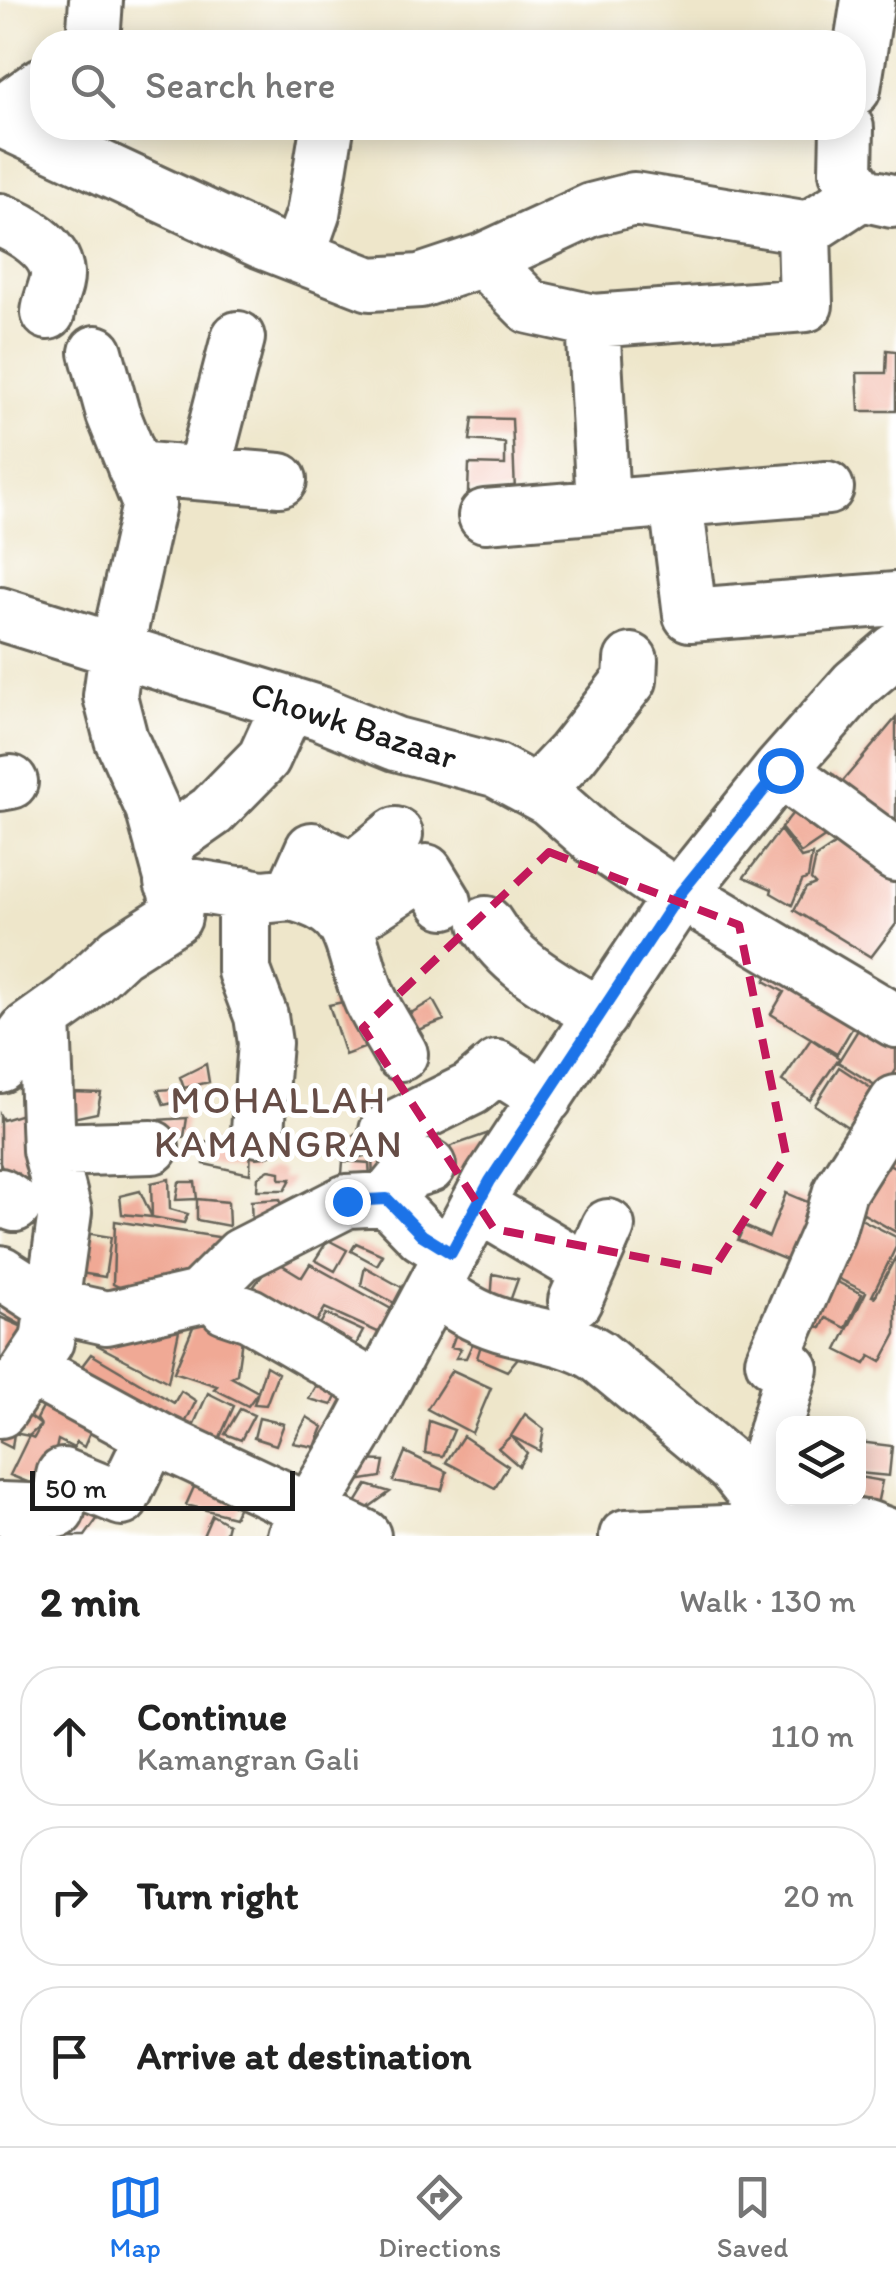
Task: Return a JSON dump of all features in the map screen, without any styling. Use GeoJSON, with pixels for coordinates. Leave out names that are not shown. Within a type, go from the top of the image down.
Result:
{"type":"FeatureCollection","features":[{"type":"Feature","properties":{"kind":"street"},"geometry":{"type":"LineString","coordinates":[[95,30],[96,0]]}},
{"type":"Feature","properties":{"kind":"street"},"geometry":{"type":"LineString","coordinates":[[863,30],[868,0]]}},
{"type":"Feature","properties":{"kind":"street"},"geometry":{"type":"LineString","coordinates":[[30,93],[0,117],[30,131]]}},
{"type":"Feature","properties":{"kind":"street"},"geometry":{"type":"LineString","coordinates":[[49,140],[298,256],[370,284],[420,280],[483,260],[591,210],[634,198],[809,228]]}},
{"type":"Feature","properties":{"kind":"street"},"geometry":{"type":"LineString","coordinates":[[298,256],[316,200],[326,140]]}},
{"type":"Feature","properties":{"kind":"street"},"geometry":{"type":"LineString","coordinates":[[483,260],[530,308],[593,321],[806,305],[804,232],[878,198],[846,172],[847,140]]}},
{"type":"Feature","properties":{"kind":"street"},"geometry":{"type":"LineString","coordinates":[[0,220],[25,230],[53,260],[57,275],[48,313]]}},
{"type":"Feature","properties":{"kind":"street"},"geometry":{"type":"LineString","coordinates":[[593,321],[603,504]]}},
{"type":"Feature","properties":{"kind":"street"},"geometry":{"type":"LineString","coordinates":[[203,473],[238,338]]}},
{"type":"Feature","properties":{"kind":"street"},"geometry":{"type":"LineString","coordinates":[[0,1066],[27,1030],[69,1000],[120,952],[176,917],[176,900],[152,808],[121,739],[110,696],[149,504],[113,414],[96,352]]}},
{"type":"Feature","properties":{"kind":"street"},"geometry":{"type":"LineString","coordinates":[[134,468],[280,480]]}},
{"type":"Feature","properties":{"kind":"street"},"geometry":{"type":"LineString","coordinates":[[484,516],[827,488]]}},
{"type":"Feature","properties":{"kind":"street"},"geometry":{"type":"LineString","coordinates":[[676,501],[690,615],[896,599]]}},
{"type":"Feature","properties":{"kind":"street","name":"Chowk Bazaar"},"geometry":{"type":"LineString","coordinates":[[0,614],[288,703],[396,744],[495,770],[550,799],[598,842],[680,894],[896,1021]]}},
{"type":"Feature","properties":{"kind":"street"},"geometry":{"type":"LineString","coordinates":[[301,1523],[379,1390],[490,1181],[680,894],[780,770],[856,684],[896,650]]}},
{"type":"Feature","properties":{"kind":"street"},"geometry":{"type":"LineString","coordinates":[[536,792],[572,754],[630,680],[631,660]]}},
{"type":"Feature","properties":{"kind":"street"},"geometry":{"type":"LineString","coordinates":[[167,864],[264,758],[288,703]]}},
{"type":"Feature","properties":{"kind":"street"},"geometry":{"type":"LineString","coordinates":[[780,770],[896,855]]}},
{"type":"Feature","properties":{"kind":"street"},"geometry":{"type":"LineString","coordinates":[[258,1130],[265,1043],[261,1016],[244,970],[268,894],[312,850],[354,869],[396,834]]}},
{"type":"Feature","properties":{"kind":"street"},"geometry":{"type":"LineString","coordinates":[[167,864],[268,894],[320,901],[345,923],[370,999],[402,1054]]}},
{"type":"Feature","properties":{"kind":"street"},"geometry":{"type":"LineString","coordinates":[[345,923],[426,871],[500,947],[538,977],[601,1015]]}},
{"type":"Feature","properties":{"kind":"street"},"geometry":{"type":"LineString","coordinates":[[0,1411],[47,1340],[65,1212],[49,1150],[44,1018]]}},
{"type":"Feature","properties":{"kind":"street"},"geometry":{"type":"LineString","coordinates":[[386,1131],[471,1089],[497,1067],[546,1098]]}},
{"type":"Feature","properties":{"kind":"street"},"geometry":{"type":"LineString","coordinates":[[626,1536],[773,1530],[771,1508],[792,1369],[772,1362],[828,1233],[840,1191],[896,1102]]}},
{"type":"Feature","properties":{"kind":"street"},"geometry":{"type":"LineString","coordinates":[[49,1150],[152,1147]]}},
{"type":"Feature","properties":{"kind":"street"},"geometry":{"type":"LineString","coordinates":[[0,1272],[53,1306],[106,1318],[199,1296],[241,1255],[347,1201],[387,1199],[409,1172],[429,1166]]}},
{"type":"Feature","properties":{"kind":"street"},"geometry":{"type":"LineString","coordinates":[[387,1199],[422,1235],[467,1313],[581,1345],[733,1468],[771,1508],[894,1536]]}},
{"type":"Feature","properties":{"kind":"street"},"geometry":{"type":"LineString","coordinates":[[477,1205],[598,1249],[558,1340]]}},
{"type":"Feature","properties":{"kind":"street"},"geometry":{"type":"LineString","coordinates":[[226,1307],[250,1315],[379,1390]]}},
{"type":"Feature","properties":{"kind":"street"},"geometry":{"type":"LineString","coordinates":[[30,1369],[301,1523],[364,1536]]}},
{"type":"Feature","properties":{"kind":"street"},"geometry":{"type":"LineString","coordinates":[[0,1509],[58,1511],[63,1475],[122,1499],[152,1437]]}},
{"type":"Feature","properties":{"kind":"highlighted area"},"geometry":{"type":"Polygon","coordinates":[[[549,852],[739,925],[786,1155],[712,1271],[494,1229],[363,1028],[549,852]]]}},
{"type":"Feature","properties":{"kind":"building"},"geometry":{"type":"Polygon","coordinates":[[[887,350],[896,351],[896,411],[859,411],[857,373],[886,373],[887,350]]]}},
{"type":"Feature","properties":{"kind":"building"},"geometry":{"type":"Polygon","coordinates":[[[473,418],[512,419],[515,492],[468,492],[469,464],[505,465],[505,443],[470,440],[473,418]]]}},
{"type":"Feature","properties":{"kind":"building"},"geometry":{"type":"Polygon","coordinates":[[[896,718],[896,842],[824,785],[834,775],[842,782],[896,718]]]}},
{"type":"Feature","properties":{"kind":"building"},"geometry":{"type":"Polygon","coordinates":[[[796,809],[844,824],[801,853],[781,828],[796,809]]]}},
{"type":"Feature","properties":{"kind":"building"},"geometry":{"type":"Polygon","coordinates":[[[780,830],[801,858],[812,855],[808,878],[802,881],[792,905],[771,893],[772,889],[744,877],[780,830]]]}},
{"type":"Feature","properties":{"kind":"building"},"geometry":{"type":"Polygon","coordinates":[[[840,841],[896,859],[896,924],[871,957],[794,910],[806,888],[815,884],[811,880],[816,857],[840,841]]]}},
{"type":"Feature","properties":{"kind":"building"},"geometry":{"type":"Polygon","coordinates":[[[778,959],[863,1010],[837,1054],[771,1014],[784,992],[765,981],[778,959]]]}},
{"type":"Feature","properties":{"kind":"building"},"geometry":{"type":"Polygon","coordinates":[[[357,999],[364,1048],[345,1055],[329,1005],[357,999]]]}},
{"type":"Feature","properties":{"kind":"building"},"geometry":{"type":"Polygon","coordinates":[[[433,1000],[444,1020],[400,1037],[389,1018],[406,1008],[411,1013],[433,1000]]]}},
{"type":"Feature","properties":{"kind":"building"},"geometry":{"type":"Polygon","coordinates":[[[866,1017],[896,1036],[896,1070],[883,1090],[838,1062],[866,1017]]]}},
{"type":"Feature","properties":{"kind":"building"},"geometry":{"type":"Polygon","coordinates":[[[811,1039],[839,1058],[810,1100],[782,1081],[811,1039]]]}},
{"type":"Feature","properties":{"kind":"building"},"geometry":{"type":"Polygon","coordinates":[[[206,1064],[209,1082],[184,1088],[180,1077],[206,1064]]]}},
{"type":"Feature","properties":{"kind":"building"},"geometry":{"type":"Polygon","coordinates":[[[839,1067],[880,1094],[855,1132],[815,1105],[839,1067]]]}},
{"type":"Feature","properties":{"kind":"building"},"geometry":{"type":"Polygon","coordinates":[[[184,1088],[186,1100],[164,1105],[158,1090],[184,1088]]]}},
{"type":"Feature","properties":{"kind":"building"},"geometry":{"type":"Polygon","coordinates":[[[72,1092],[101,1093],[97,1113],[68,1119],[72,1092]]]}},
{"type":"Feature","properties":{"kind":"building"},"geometry":{"type":"Polygon","coordinates":[[[35,1110],[49,1150],[23,1157],[31,1193],[9,1187],[0,1163],[0,1115],[3,1120],[35,1110]]]}},
{"type":"Feature","properties":{"kind":"building"},"geometry":{"type":"Polygon","coordinates":[[[187,1118],[184,1137],[142,1138],[141,1121],[187,1118]]]}},
{"type":"Feature","properties":{"kind":"building"},"geometry":{"type":"Polygon","coordinates":[[[489,1133],[489,1161],[445,1181],[440,1150],[489,1133]]]}},
{"type":"Feature","properties":{"kind":"building"},"geometry":{"type":"Polygon","coordinates":[[[356,1134],[405,1135],[373,1182],[372,1154],[343,1161],[335,1147],[356,1134]]]}},
{"type":"Feature","properties":{"kind":"building"},"geometry":{"type":"Polygon","coordinates":[[[205,1142],[251,1144],[250,1174],[204,1164],[205,1142]]]}},
{"type":"Feature","properties":{"kind":"building"},"geometry":{"type":"Polygon","coordinates":[[[873,1155],[896,1168],[896,1232],[846,1204],[873,1155]]]}},
{"type":"Feature","properties":{"kind":"building"},"geometry":{"type":"Polygon","coordinates":[[[343,1161],[369,1163],[370,1178],[342,1174],[343,1161]]]}},
{"type":"Feature","properties":{"kind":"building"},"geometry":{"type":"Polygon","coordinates":[[[269,1170],[280,1172],[280,1179],[291,1179],[285,1190],[257,1190],[258,1177],[269,1170]]]}},
{"type":"Feature","properties":{"kind":"building"},"geometry":{"type":"Polygon","coordinates":[[[169,1179],[170,1209],[188,1214],[184,1223],[152,1217],[151,1183],[169,1179]]]}},
{"type":"Feature","properties":{"kind":"building"},"geometry":{"type":"Polygon","coordinates":[[[179,1182],[195,1182],[197,1199],[176,1200],[179,1182]]]}},
{"type":"Feature","properties":{"kind":"building"},"geometry":{"type":"Polygon","coordinates":[[[140,1191],[152,1217],[122,1214],[120,1196],[140,1191]]]}},
{"type":"Feature","properties":{"kind":"building"},"geometry":{"type":"Polygon","coordinates":[[[786,1193],[829,1211],[806,1268],[738,1240],[744,1226],[769,1237],[786,1193]]]}},
{"type":"Feature","properties":{"kind":"building"},"geometry":{"type":"Polygon","coordinates":[[[197,1199],[228,1202],[229,1226],[197,1220],[197,1199]]]}},
{"type":"Feature","properties":{"kind":"building"},"geometry":{"type":"Polygon","coordinates":[[[280,1199],[283,1212],[252,1225],[251,1201],[280,1199]]]}},
{"type":"Feature","properties":{"kind":"building"},"geometry":{"type":"Polygon","coordinates":[[[853,1215],[896,1237],[896,1247],[872,1296],[875,1297],[896,1256],[896,1334],[881,1362],[870,1356],[865,1364],[837,1350],[866,1292],[825,1272],[853,1215]]]}},
{"type":"Feature","properties":{"kind":"building"},"geometry":{"type":"Polygon","coordinates":[[[115,1221],[224,1238],[200,1277],[127,1298],[113,1284],[115,1221]]]}},
{"type":"Feature","properties":{"kind":"building"},"geometry":{"type":"Polygon","coordinates":[[[73,1231],[111,1237],[105,1277],[68,1271],[73,1231]]]}},
{"type":"Feature","properties":{"kind":"building"},"geometry":{"type":"Polygon","coordinates":[[[328,1240],[347,1250],[335,1271],[315,1260],[328,1240]]]}},
{"type":"Feature","properties":{"kind":"building"},"geometry":{"type":"Polygon","coordinates":[[[356,1243],[383,1255],[377,1265],[351,1251],[356,1243]]]}},
{"type":"Feature","properties":{"kind":"building"},"geometry":{"type":"Polygon","coordinates":[[[274,1260],[302,1277],[310,1264],[402,1315],[391,1338],[325,1308],[305,1340],[248,1294],[274,1260]]]}},
{"type":"Feature","properties":{"kind":"building"},"geometry":{"type":"Polygon","coordinates":[[[365,1267],[403,1288],[398,1305],[361,1285],[365,1267]]]}},
{"type":"Feature","properties":{"kind":"building"},"geometry":{"type":"Polygon","coordinates":[[[0,1272],[34,1332],[0,1313],[0,1272]]]}},
{"type":"Feature","properties":{"kind":"building"},"geometry":{"type":"Polygon","coordinates":[[[493,1274],[518,1279],[509,1304],[491,1303],[493,1274]]]}},
{"type":"Feature","properties":{"kind":"building"},"geometry":{"type":"Polygon","coordinates":[[[821,1274],[862,1294],[846,1328],[826,1318],[821,1328],[800,1317],[821,1274]]]}},
{"type":"Feature","properties":{"kind":"building"},"geometry":{"type":"Polygon","coordinates":[[[184,1307],[168,1382],[97,1345],[107,1324],[184,1307]]]}},
{"type":"Feature","properties":{"kind":"building"},"geometry":{"type":"Polygon","coordinates":[[[326,1314],[363,1331],[350,1356],[311,1340],[326,1314]]]}},
{"type":"Feature","properties":{"kind":"building"},"geometry":{"type":"Polygon","coordinates":[[[0,1317],[34,1332],[9,1368],[0,1362],[0,1317]]]}},
{"type":"Feature","properties":{"kind":"building"},"geometry":{"type":"Polygon","coordinates":[[[245,1318],[237,1374],[231,1377],[258,1392],[248,1406],[214,1389],[217,1386],[174,1372],[196,1320],[245,1318]]]}},
{"type":"Feature","properties":{"kind":"building"},"geometry":{"type":"Polygon","coordinates":[[[487,1326],[532,1341],[507,1371],[477,1358],[487,1326]]]}},
{"type":"Feature","properties":{"kind":"building"},"geometry":{"type":"Polygon","coordinates":[[[458,1328],[475,1338],[466,1358],[456,1358],[461,1349],[451,1347],[458,1328]]]}},
{"type":"Feature","properties":{"kind":"building"},"geometry":{"type":"Polygon","coordinates":[[[91,1354],[174,1403],[181,1391],[196,1401],[182,1429],[72,1379],[91,1354]]]}},
{"type":"Feature","properties":{"kind":"building"},"geometry":{"type":"Polygon","coordinates":[[[266,1366],[278,1373],[266,1405],[254,1404],[266,1366]]]}},
{"type":"Feature","properties":{"kind":"building"},"geometry":{"type":"Polygon","coordinates":[[[452,1370],[491,1388],[472,1433],[427,1409],[452,1370]]]}},
{"type":"Feature","properties":{"kind":"building"},"geometry":{"type":"Polygon","coordinates":[[[325,1371],[344,1380],[332,1405],[309,1399],[325,1371]]]}},
{"type":"Feature","properties":{"kind":"building"},"geometry":{"type":"Polygon","coordinates":[[[208,1393],[234,1406],[215,1448],[188,1437],[208,1393]]]}},
{"type":"Feature","properties":{"kind":"building"},"geometry":{"type":"Polygon","coordinates":[[[44,1406],[97,1416],[84,1447],[76,1442],[74,1448],[58,1440],[47,1490],[10,1475],[29,1436],[34,1438],[41,1425],[37,1419],[44,1406]]]}},
{"type":"Feature","properties":{"kind":"building"},"geometry":{"type":"Polygon","coordinates":[[[17,1407],[41,1425],[29,1436],[14,1433],[12,1448],[0,1442],[0,1433],[17,1407]]]}},
{"type":"Feature","properties":{"kind":"building"},"geometry":{"type":"Polygon","coordinates":[[[240,1409],[254,1415],[241,1440],[225,1434],[240,1409]]]}},
{"type":"Feature","properties":{"kind":"building"},"geometry":{"type":"Polygon","coordinates":[[[525,1414],[544,1429],[540,1451],[511,1436],[525,1414]]]}},
{"type":"Feature","properties":{"kind":"building"},"geometry":{"type":"Polygon","coordinates":[[[307,1417],[323,1427],[315,1447],[293,1443],[307,1417]]]}},
{"type":"Feature","properties":{"kind":"building"},"geometry":{"type":"Polygon","coordinates":[[[259,1418],[284,1424],[276,1445],[254,1438],[259,1418]]]}},
{"type":"Feature","properties":{"kind":"building"},"geometry":{"type":"Polygon","coordinates":[[[429,1421],[454,1430],[443,1456],[425,1453],[429,1421]]]}},
{"type":"Feature","properties":{"kind":"building"},"geometry":{"type":"Polygon","coordinates":[[[463,1436],[508,1466],[495,1488],[446,1462],[463,1436]]]}},
{"type":"Feature","properties":{"kind":"building"},"geometry":{"type":"Polygon","coordinates":[[[511,1436],[527,1453],[519,1466],[498,1448],[511,1436]]]}},
{"type":"Feature","properties":{"kind":"building"},"geometry":{"type":"Polygon","coordinates":[[[866,1443],[892,1446],[889,1476],[866,1474],[866,1443]]]}},
{"type":"Feature","properties":{"kind":"building"},"geometry":{"type":"Polygon","coordinates":[[[405,1452],[447,1472],[442,1490],[393,1481],[405,1452]]]}},
{"type":"Feature","properties":{"kind":"building"},"geometry":{"type":"Polygon","coordinates":[[[360,1460],[384,1461],[381,1477],[356,1481],[360,1460]]]}},
{"type":"Feature","properties":{"kind":"building"},"geometry":{"type":"Polygon","coordinates":[[[255,1472],[234,1517],[186,1505],[194,1487],[212,1492],[255,1472]]]}},
{"type":"Feature","properties":{"kind":"building"},"geometry":{"type":"Polygon","coordinates":[[[866,1478],[882,1481],[875,1514],[865,1512],[866,1478]]]}},
{"type":"Feature","properties":{"kind":"building"},"geometry":{"type":"Polygon","coordinates":[[[367,1485],[390,1492],[365,1510],[354,1506],[367,1485]]]}},
{"type":"Feature","properties":{"kind":"building"},"geometry":{"type":"Polygon","coordinates":[[[101,1491],[100,1515],[85,1536],[60,1536],[101,1491]]]}},
{"type":"Feature","properties":{"kind":"building"},"geometry":{"type":"Polygon","coordinates":[[[212,1515],[228,1524],[225,1536],[203,1536],[212,1515]]]}},
{"type":"Feature","properties":{"kind":"district","name":"MOHALLAH KAMANGRAN"},"geometry":{"type":"Point","coordinates":[279,1122]}},
{"type":"Feature","properties":{"kind":"route"},"geometry":{"type":"LineString","coordinates":[[347,1201],[387,1199],[422,1235],[451,1253],[490,1181],[678,896],[780,770]]}}]}
